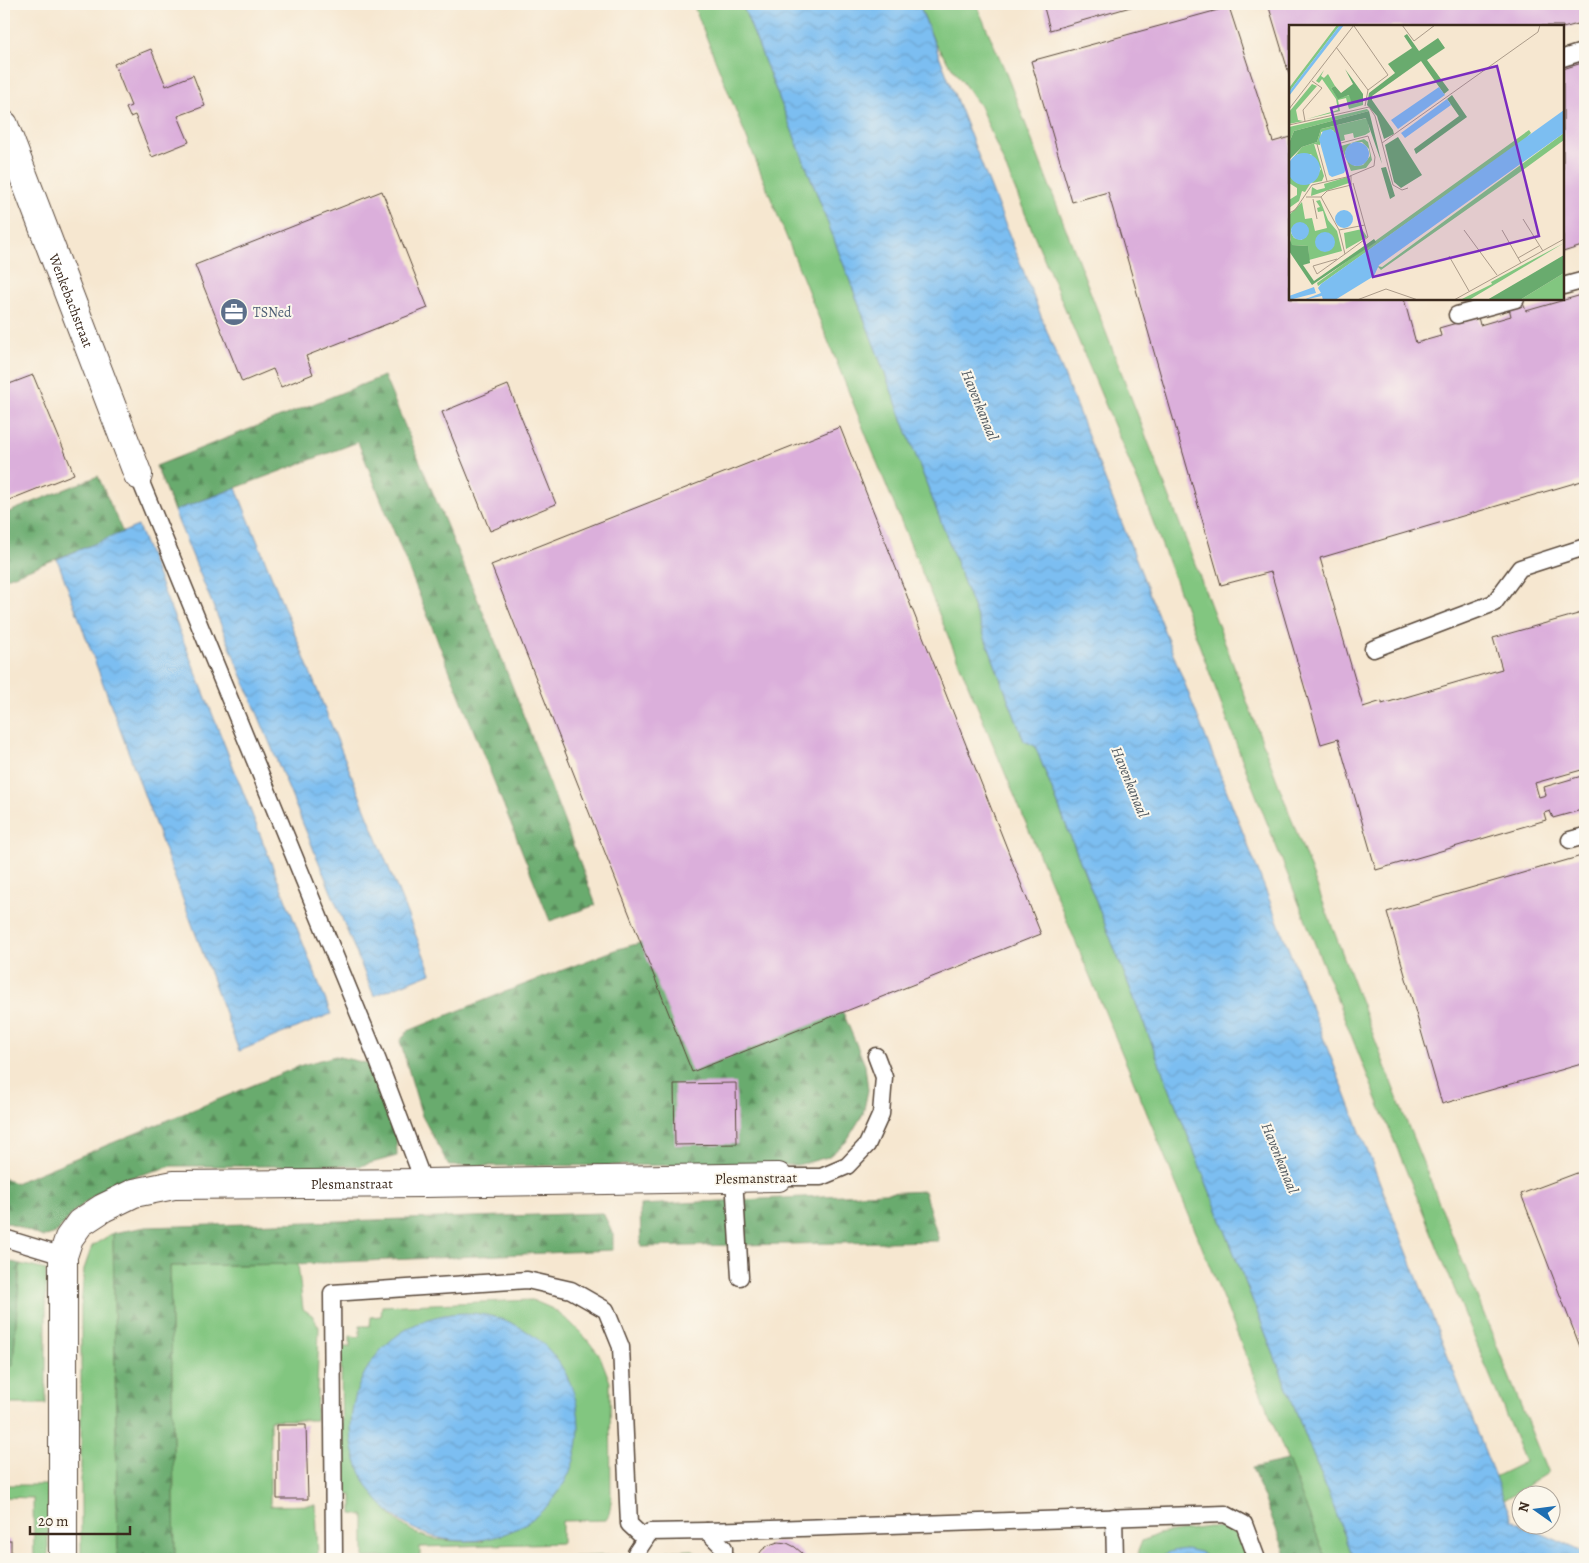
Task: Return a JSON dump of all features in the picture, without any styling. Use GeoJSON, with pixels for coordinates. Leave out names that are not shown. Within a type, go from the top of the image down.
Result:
{"type":"FeatureCollection","features":[{"type":"Feature","properties":{"kind":"street","name":"Wenkebachstraat"},"geometry":{"type":"LineString","coordinates":[[4,125],[138,475]]}},
{"type":"Feature","properties":{"kind":"street","name":"Plesmanstraat"},"geometry":{"type":"LineString","coordinates":[[63,1559],[63,1256],[70,1238],[80,1223],[103,1208],[134,1193],[174,1184],[778,1178]]}},
{"type":"Feature","properties":{"kind":"lane"},"geometry":{"type":"LineString","coordinates":[[1564,58],[1585,51]]}},
{"type":"Feature","properties":{"kind":"lane"},"geometry":{"type":"LineString","coordinates":[[1564,286],[1585,280]]}},
{"type":"Feature","properties":{"kind":"lane"},"geometry":{"type":"LineString","coordinates":[[1457,315],[1512,300]]}},
{"type":"Feature","properties":{"kind":"lane"},"geometry":{"type":"LineString","coordinates":[[138,475],[378,1061],[424,1183]]}},
{"type":"Feature","properties":{"kind":"lane"},"geometry":{"type":"LineString","coordinates":[[1373,649],[1494,603],[1520,568],[1585,547]]}},
{"type":"Feature","properties":{"kind":"lane","name":"Plesmanstraat"},"geometry":{"type":"LineString","coordinates":[[778,1178],[821,1177],[847,1166],[867,1145],[881,1114],[884,1077],[876,1056]]}},
{"type":"Feature","properties":{"kind":"lane"},"geometry":{"type":"LineString","coordinates":[[734,1178],[740,1277]]}},
{"type":"Feature","properties":{"kind":"lane"},"geometry":{"type":"LineString","coordinates":[[4,1238],[63,1256]]}},
{"type":"Feature","properties":{"kind":"lane"},"geometry":{"type":"LineString","coordinates":[[334,1552],[332,1293],[527,1280],[571,1290],[606,1310],[621,1347],[629,1524],[645,1540]]}},
{"type":"Feature","properties":{"kind":"lane"},"geometry":{"type":"LineString","coordinates":[[636,1559],[636,1552],[650,1532],[1224,1514],[1244,1524],[1257,1559]]}},
{"type":"Feature","properties":{"kind":"lane"},"geometry":{"type":"LineString","coordinates":[[1114,1517],[1114,1559]]}},
{"type":"Feature","properties":{"kind":"lane"},"geometry":{"type":"LineString","coordinates":[[707,1531],[724,1548],[724,1559]]}},
{"type":"Feature","properties":{"kind":"green space"},"geometry":{"type":"Polygon","coordinates":[[[693,4],[742,4],[815,189],[1024,741],[1035,746],[1354,1559],[1326,1559],[1190,1218],[922,572],[693,4]]]}},
{"type":"Feature","properties":{"kind":"green space"},"geometry":{"type":"Polygon","coordinates":[[[919,4],[976,4],[1004,68],[1186,540],[1399,1103],[1548,1473],[1527,1486],[1512,1486],[1512,1495],[1504,1500],[1494,1477],[1525,1462],[1357,1050],[1245,767],[1140,487],[980,106],[935,44],[919,4]]]}},
{"type":"Feature","properties":{"kind":"green space"},"geometry":{"type":"Polygon","coordinates":[[[384,376],[495,641],[596,905],[550,921],[358,442],[174,511],[156,466],[384,376]]]}},
{"type":"Feature","properties":{"kind":"green space"},"geometry":{"type":"Polygon","coordinates":[[[98,476],[123,533],[4,579],[4,514],[98,476]]]}},
{"type":"Feature","properties":{"kind":"green space"},"geometry":{"type":"Polygon","coordinates":[[[796,900],[865,1065],[868,1090],[863,1114],[846,1142],[828,1157],[798,1165],[449,1166],[422,1116],[400,1041],[408,1031],[618,949],[796,900]]]}},
{"type":"Feature","properties":{"kind":"green space"},"geometry":{"type":"Polygon","coordinates":[[[335,1056],[371,1064],[396,1127],[397,1156],[360,1166],[172,1166],[122,1180],[95,1195],[75,1211],[56,1233],[43,1237],[4,1221],[4,1178],[15,1183],[302,1065],[335,1056]]]}},
{"type":"Feature","properties":{"kind":"green space"},"geometry":{"type":"Polygon","coordinates":[[[924,1191],[939,1241],[641,1247],[640,1205],[924,1191]]]}},
{"type":"Feature","properties":{"kind":"green space"},"geometry":{"type":"Polygon","coordinates":[[[603,1213],[613,1233],[613,1250],[298,1264],[170,1266],[175,1559],[118,1559],[113,1233],[146,1227],[603,1213]]]}},
{"type":"Feature","properties":{"kind":"green space"},"geometry":{"type":"Polygon","coordinates":[[[113,1233],[118,1559],[81,1559],[81,1308],[84,1269],[92,1246],[113,1233]]]}},
{"type":"Feature","properties":{"kind":"green space"},"geometry":{"type":"Polygon","coordinates":[[[4,1260],[20,1264],[13,1366],[4,1366],[4,1260]]]}},
{"type":"Feature","properties":{"kind":"green space"},"geometry":{"type":"Polygon","coordinates":[[[20,1264],[46,1270],[46,1404],[4,1404],[4,1366],[13,1365],[20,1264]]]}},
{"type":"Feature","properties":{"kind":"green space"},"geometry":{"type":"Polygon","coordinates":[[[298,1264],[303,1309],[312,1315],[319,1327],[316,1420],[270,1420],[270,1506],[316,1505],[318,1559],[175,1559],[170,1266],[298,1264]]]}},
{"type":"Feature","properties":{"kind":"green space"},"geometry":{"type":"Polygon","coordinates":[[[532,1300],[553,1309],[571,1323],[600,1356],[610,1382],[611,1502],[609,1515],[606,1520],[562,1521],[562,1543],[420,1547],[420,1556],[364,1558],[364,1515],[352,1514],[352,1495],[342,1495],[341,1347],[350,1347],[350,1336],[360,1337],[360,1326],[370,1326],[371,1317],[381,1316],[382,1306],[532,1300]],[[357,1462],[375,1496],[391,1515],[411,1530],[423,1536],[437,1539],[484,1541],[357,1462]]]}},
{"type":"Feature","properties":{"kind":"green space"},"geometry":{"type":"Polygon","coordinates":[[[1288,1460],[1326,1559],[1288,1559],[1252,1468],[1288,1460]]]}},
{"type":"Feature","properties":{"kind":"green space"},"geometry":{"type":"Polygon","coordinates":[[[4,1485],[48,1485],[48,1559],[34,1559],[33,1498],[4,1497],[4,1485]]]}},
{"type":"Feature","properties":{"kind":"green space"},"geometry":{"type":"Polygon","coordinates":[[[1208,1527],[1225,1529],[1236,1534],[1240,1538],[1250,1559],[1209,1559],[1200,1552],[1162,1555],[1158,1559],[1138,1559],[1138,1551],[1142,1541],[1158,1534],[1208,1527]]]}},
{"type":"Feature","properties":{"kind":"green space"},"geometry":{"type":"Polygon","coordinates":[[[693,1550],[703,1559],[656,1559],[667,1551],[693,1550]]]}},
{"type":"Feature","properties":{"kind":"green space"},"geometry":{"type":"Polygon","coordinates":[[[622,1555],[622,1559],[570,1559],[570,1557],[622,1555]]]}},
{"type":"Feature","properties":{"kind":"water","name":"Havenkanaal"},"geometry":{"type":"Polygon","coordinates":[[[742,4],[919,4],[1512,1520],[1512,1536],[1547,1536],[1583,1552],[1585,1559],[1354,1559],[1035,746],[1024,741],[815,189],[742,4]]]}},
{"type":"Feature","properties":{"kind":"water"},"geometry":{"type":"Polygon","coordinates":[[[236,488],[431,973],[374,996],[174,511],[236,488]]]}},
{"type":"Feature","properties":{"kind":"water"},"geometry":{"type":"Polygon","coordinates":[[[138,526],[331,1014],[239,1051],[57,559],[138,526]]]}},
{"type":"Feature","properties":{"kind":"water"},"geometry":{"type":"Polygon","coordinates":[[[465,1313],[487,1315],[509,1322],[528,1332],[546,1346],[560,1364],[570,1383],[577,1405],[579,1427],[577,1449],[570,1471],[560,1490],[546,1508],[528,1522],[509,1532],[487,1539],[465,1541],[443,1539],[421,1532],[402,1522],[384,1508],[370,1490],[360,1471],[353,1449],[351,1427],[353,1405],[360,1383],[370,1364],[384,1346],[402,1332],[421,1322],[443,1315],[465,1313]]]}},
{"type":"Feature","properties":{"kind":"water"},"geometry":{"type":"Polygon","coordinates":[[[1187,1549],[1200,1552],[1209,1559],[1158,1559],[1175,1550],[1187,1549]]]}},
{"type":"Feature","properties":{"kind":"building"},"geometry":{"type":"Polygon","coordinates":[[[1043,4],[1141,4],[1050,30],[1043,4]]]}},
{"type":"Feature","properties":{"kind":"building"},"geometry":{"type":"Polygon","coordinates":[[[1268,4],[1585,4],[1585,22],[1564,28],[1564,25],[1289,25],[1289,74],[1268,4]]]}},
{"type":"Feature","properties":{"kind":"building"},"geometry":{"type":"Polygon","coordinates":[[[1229,7],[1273,142],[1289,137],[1289,300],[1404,300],[1416,343],[1441,336],[1439,328],[1478,317],[1480,325],[1511,316],[1509,308],[1523,303],[1526,311],[1585,294],[1585,480],[1320,558],[1363,707],[1382,701],[1382,704],[1502,669],[1493,638],[1585,612],[1585,769],[1535,783],[1539,797],[1546,795],[1544,787],[1585,775],[1585,809],[1553,818],[1550,811],[1544,813],[1546,820],[1376,870],[1338,739],[1321,744],[1271,572],[1221,585],[1108,192],[1072,202],[1031,61],[1229,7]]]}},
{"type":"Feature","properties":{"kind":"building"},"geometry":{"type":"Polygon","coordinates":[[[151,49],[166,86],[193,75],[205,106],[178,116],[189,142],[152,157],[135,115],[130,117],[126,108],[131,106],[114,64],[151,49]]]}},
{"type":"Feature","properties":{"kind":"building"},"geometry":{"type":"Polygon","coordinates":[[[1585,62],[1585,245],[1564,252],[1564,69],[1585,62]]]}},
{"type":"Feature","properties":{"kind":"building"},"geometry":{"type":"Polygon","coordinates":[[[382,191],[428,308],[306,356],[313,374],[281,387],[273,369],[242,382],[195,265],[382,191]]]}},
{"type":"Feature","properties":{"kind":"building"},"geometry":{"type":"Polygon","coordinates":[[[33,375],[74,474],[4,502],[4,386],[33,375]]]}},
{"type":"Feature","properties":{"kind":"building"},"geometry":{"type":"Polygon","coordinates":[[[508,385],[556,504],[490,531],[442,412],[508,385]]]}},
{"type":"Feature","properties":{"kind":"building"},"geometry":{"type":"Polygon","coordinates":[[[840,427],[1041,934],[692,1072],[491,565],[840,427]]]}},
{"type":"Feature","properties":{"kind":"building"},"geometry":{"type":"Polygon","coordinates":[[[1585,855],[1585,1063],[1442,1104],[1387,912],[1585,855]]]}},
{"type":"Feature","properties":{"kind":"building"},"geometry":{"type":"Polygon","coordinates":[[[736,1083],[737,1144],[675,1145],[674,1084],[736,1083]]]}},
{"type":"Feature","properties":{"kind":"building"},"geometry":{"type":"Polygon","coordinates":[[[1585,1170],[1585,1357],[1584,1357],[1521,1194],[1585,1170]]]}},
{"type":"Feature","properties":{"kind":"building"},"geometry":{"type":"Polygon","coordinates":[[[277,1425],[306,1425],[308,1499],[277,1499],[277,1425]]]}},
{"type":"Feature","properties":{"kind":"building"},"geometry":{"type":"Polygon","coordinates":[[[4,1540],[11,1540],[11,1559],[4,1559],[4,1540]]]}},
{"type":"Feature","properties":{"kind":"building"},"geometry":{"type":"Polygon","coordinates":[[[778,1542],[787,1543],[795,1547],[806,1559],[756,1559],[762,1550],[778,1542]]]}},
{"type":"Feature","properties":{"kind":"place","name":"TSNed"},"geometry":{"type":"Point","coordinates":[234,312]}}]}
